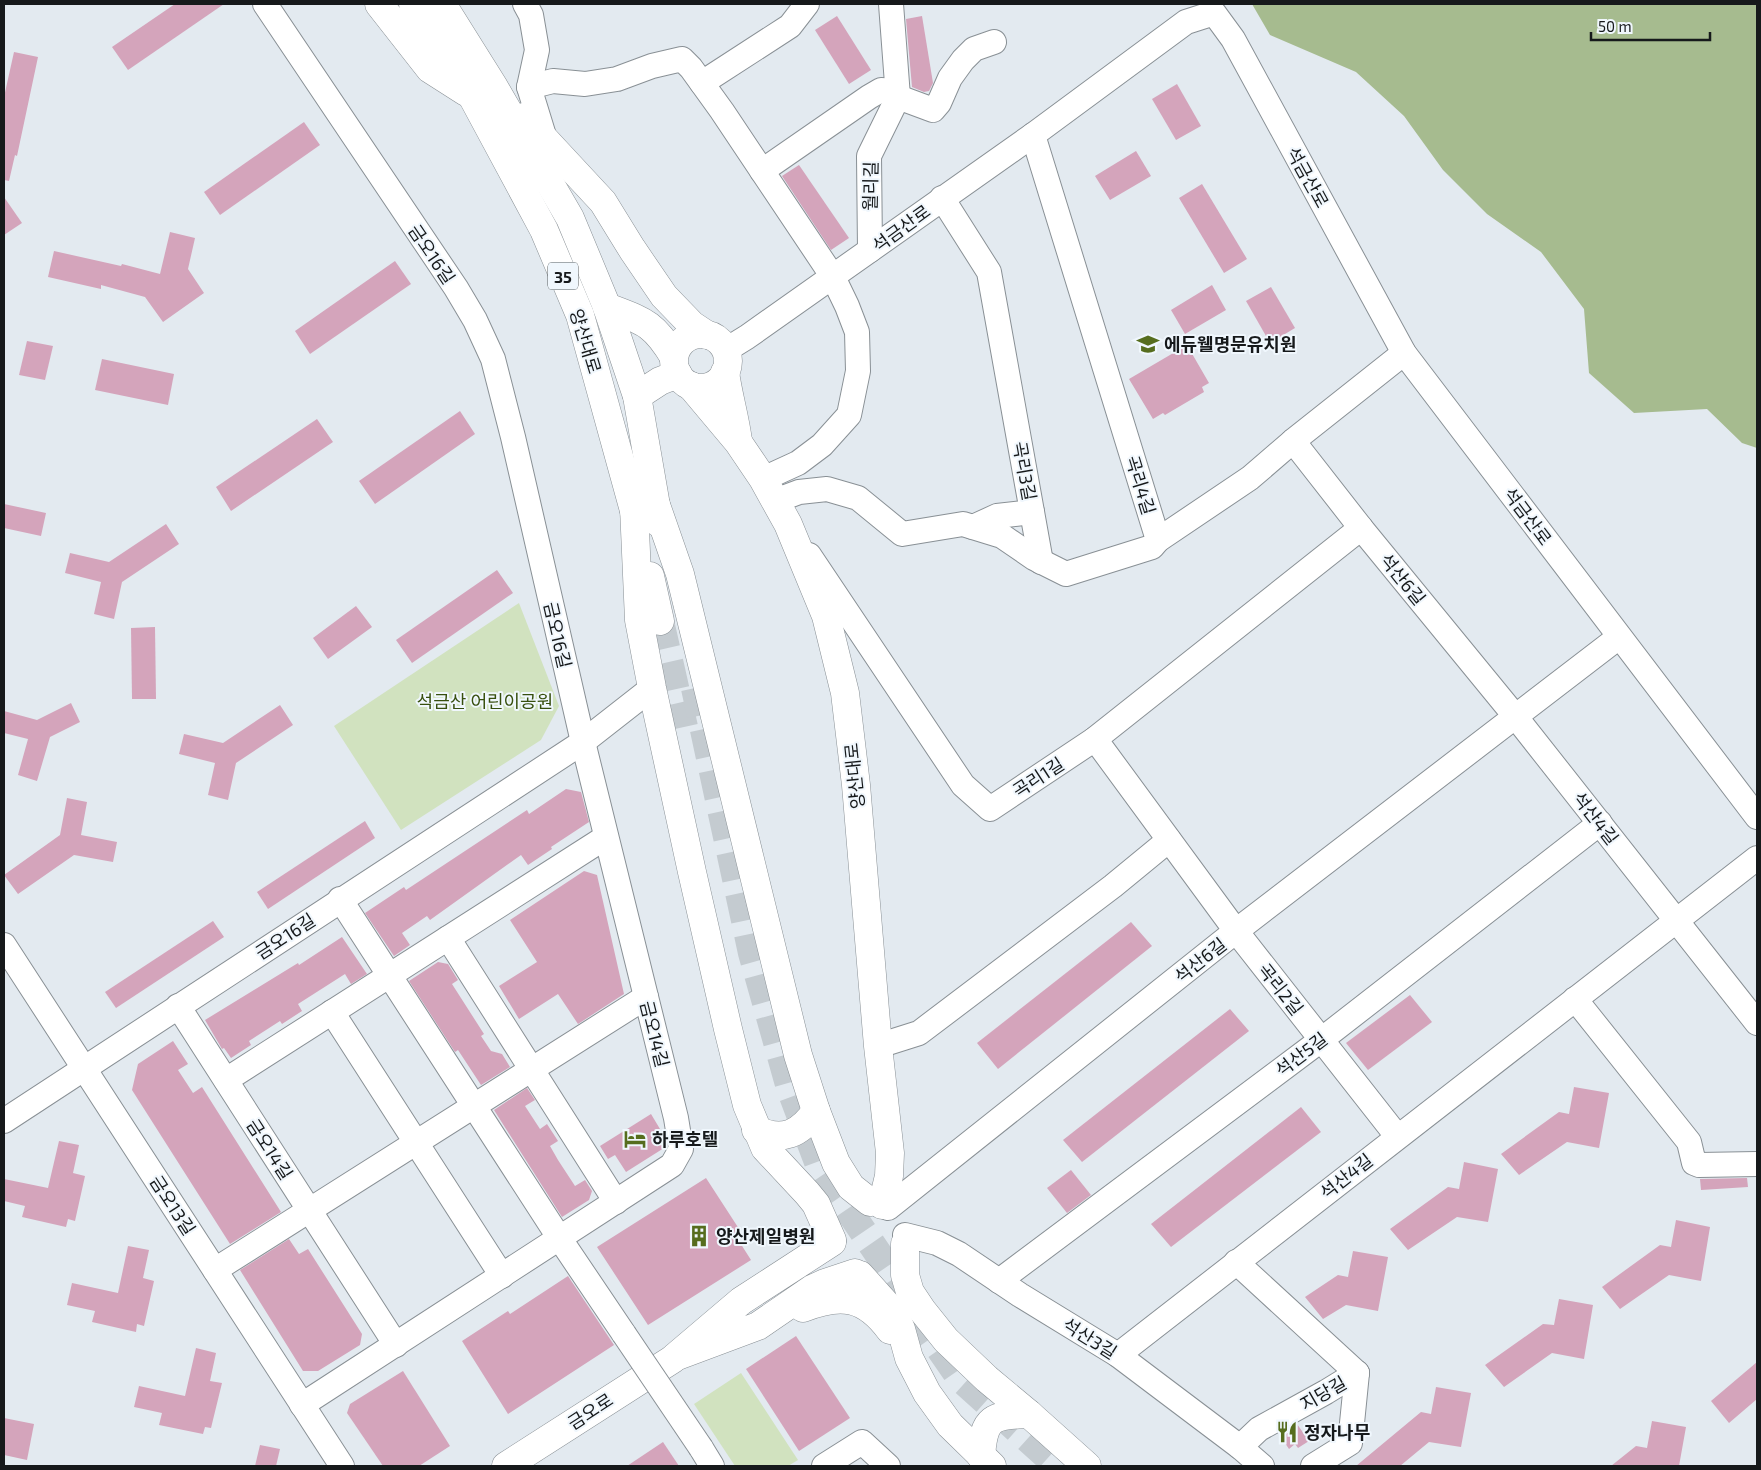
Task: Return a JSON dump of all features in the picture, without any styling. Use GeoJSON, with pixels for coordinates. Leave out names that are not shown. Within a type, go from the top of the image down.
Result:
{"type":"FeatureCollection","features":[{"type":"Feature","properties":{"kind":"main road"},"geometry":{"type":"LineString","coordinates":[[379,4],[430,69],[484,91],[545,139],[602,202],[664,296],[679,314],[719,352],[735,418],[738,442]]}},
{"type":"Feature","properties":{"kind":"main road","name":"양산대로"},"geometry":{"type":"LineString","coordinates":[[413,4],[484,91],[570,218],[607,307],[637,396],[645,506]]}},
{"type":"Feature","properties":{"kind":"main road","name":"양산대로"},"geometry":{"type":"LineString","coordinates":[[442,4],[484,91],[580,315],[668,572],[670,619]]}},
{"type":"Feature","properties":{"kind":"main road","name":"양산대로"},"geometry":{"type":"LineString","coordinates":[[607,307],[650,325],[667,345],[681,372],[738,442],[775,501],[826,616],[845,693],[856,785],[878,1046],[890,1152],[889,1176],[880,1205]]}},
{"type":"Feature","properties":{"kind":"main road"},"geometry":{"type":"LineString","coordinates":[[698,334],[719,352],[721,379],[715,384],[707,387],[681,372],[677,348],[690,336],[698,334]]}},
{"type":"Feature","properties":{"kind":"main road"},"geometry":{"type":"LineString","coordinates":[[637,396],[660,381],[681,372]]}},
{"type":"Feature","properties":{"kind":"main road"},"geometry":{"type":"LineString","coordinates":[[645,506],[639,620],[652,688],[728,1029],[747,1105],[760,1139],[779,1177],[800,1204],[808,1226],[801,1248],[769,1282]]}},
{"type":"Feature","properties":{"kind":"main road"},"geometry":{"type":"LineString","coordinates":[[645,506],[680,574],[798,1055],[816,1111],[836,1163],[842,1176],[851,1187],[896,1215],[902,1224],[905,1240],[905,1275],[910,1292],[946,1340],[987,1379],[1088,1466]]}},
{"type":"Feature","properties":{"kind":"main road"},"geometry":{"type":"LineString","coordinates":[[760,1139],[768,1135],[781,1136],[791,1134],[806,1124],[816,1111]]}},
{"type":"Feature","properties":{"kind":"main road"},"geometry":{"type":"LineString","coordinates":[[760,1139],[816,1204],[839,1261],[846,1268],[857,1274],[894,1313],[901,1329],[909,1358]]}},
{"type":"Feature","properties":{"kind":"main road"},"geometry":{"type":"LineString","coordinates":[[832,1241],[833,1228],[839,1217],[847,1209],[858,1204],[880,1205]]}},
{"type":"Feature","properties":{"kind":"main road"},"geometry":{"type":"LineString","coordinates":[[857,1274],[872,1275],[884,1272],[894,1265],[901,1256],[905,1240]]}},
{"type":"Feature","properties":{"kind":"main road","name":"금오로"},"geometry":{"type":"LineString","coordinates":[[506,1466],[675,1357],[741,1301],[832,1241]]}},
{"type":"Feature","properties":{"kind":"main road","name":"금오로"},"geometry":{"type":"LineString","coordinates":[[675,1357],[758,1326],[825,1283],[857,1274]]}},
{"type":"Feature","properties":{"kind":"main road"},"geometry":{"type":"LineString","coordinates":[[758,1326],[830,1298],[842,1298],[865,1305],[886,1325],[909,1358],[927,1393],[950,1425],[987,1461]]}},
{"type":"Feature","properties":{"kind":"main road"},"geometry":{"type":"LineString","coordinates":[[987,1461],[982,1440],[989,1424],[1005,1414],[1029,1414]]}},
{"type":"Feature","properties":{"kind":"street","name":"금오16길"},"geometry":{"type":"LineString","coordinates":[[4,1121],[340,899],[583,742],[493,359],[475,320],[456,288],[265,4]]}},
{"type":"Feature","properties":{"kind":"street"},"geometry":{"type":"LineString","coordinates":[[525,4],[531,15],[537,50],[529,86],[545,139]]}},
{"type":"Feature","properties":{"kind":"street"},"geometry":{"type":"LineString","coordinates":[[702,83],[790,26],[807,4]]}},
{"type":"Feature","properties":{"kind":"street"},"geometry":{"type":"LineString","coordinates":[[891,4],[898,94]]}},
{"type":"Feature","properties":{"kind":"street","name":"석금산로"},"geometry":{"type":"LineString","coordinates":[[719,352],[747,337],[833,277],[1033,135],[1186,22],[1214,14],[1233,39],[1404,353],[1757,817]]}},
{"type":"Feature","properties":{"kind":"street"},"geometry":{"type":"LineString","coordinates":[[762,172],[881,90],[898,94],[933,110],[939,103],[950,78],[963,60],[974,49],[994,42]]}},
{"type":"Feature","properties":{"kind":"street"},"geometry":{"type":"LineString","coordinates":[[529,86],[553,81],[585,84],[616,79],[652,66],[682,59],[692,68],[833,277],[857,332],[858,372],[849,415],[822,445],[798,463],[775,501]]}},
{"type":"Feature","properties":{"kind":"street","name":"월리길"},"geometry":{"type":"LineString","coordinates":[[870,250],[869,156],[898,94]]}},
{"type":"Feature","properties":{"kind":"street","name":"곡리4길"},"geometry":{"type":"LineString","coordinates":[[1033,135],[1158,540],[1250,478],[1293,441],[1404,353]]}},
{"type":"Feature","properties":{"kind":"street","name":"곡리3길"},"geometry":{"type":"LineString","coordinates":[[775,501],[799,492],[827,489],[858,498],[902,534],[962,524],[973,527],[997,516],[1032,512],[989,272],[942,198]]}},
{"type":"Feature","properties":{"kind":"street","name":"석산6길"},"geometry":{"type":"LineString","coordinates":[[1293,441],[1361,528],[1515,716]]}},
{"type":"Feature","properties":{"kind":"street","name":"곡리1길"},"geometry":{"type":"LineString","coordinates":[[775,501],[963,785],[990,809],[1095,739],[1361,528]]}},
{"type":"Feature","properties":{"kind":"street"},"geometry":{"type":"LineString","coordinates":[[1032,512],[1041,562]]}},
{"type":"Feature","properties":{"kind":"street"},"geometry":{"type":"LineString","coordinates":[[973,527],[1002,536],[1041,562],[1066,574],[1152,548],[1158,540]]}},
{"type":"Feature","properties":{"kind":"street","name":"석산6길"},"geometry":{"type":"LineString","coordinates":[[880,1205],[1619,637]]}},
{"type":"Feature","properties":{"kind":"street"},"geometry":{"type":"LineString","coordinates":[[583,742],[652,688]]}},
{"type":"Feature","properties":{"kind":"street","name":"석산4길"},"geometry":{"type":"LineString","coordinates":[[1515,716],[1757,1023]]}},
{"type":"Feature","properties":{"kind":"street","name":"곡리2길"},"geometry":{"type":"LineString","coordinates":[[1095,739],[1236,932],[1397,1136]]}},
{"type":"Feature","properties":{"kind":"street","name":"금오14길"},"geometry":{"type":"LineString","coordinates":[[302,1405],[672,1165],[681,1149],[676,1118],[583,742]]}},
{"type":"Feature","properties":{"kind":"street","name":"석산5길"},"geometry":{"type":"LineString","coordinates":[[999,1281],[1321,1040],[1600,823]]}},
{"type":"Feature","properties":{"kind":"street"},"geometry":{"type":"LineString","coordinates":[[226,1080],[606,837]]}},
{"type":"Feature","properties":{"kind":"street"},"geometry":{"type":"LineString","coordinates":[[878,1046],[919,1033],[1113,886],[1169,840]]}},
{"type":"Feature","properties":{"kind":"street","name":"석산4길"},"geometry":{"type":"LineString","coordinates":[[1118,1355],[1397,1136],[1757,858]]}},
{"type":"Feature","properties":{"kind":"street"},"geometry":{"type":"LineString","coordinates":[[340,899],[388,976],[560,1239],[707,1457]]}},
{"type":"Feature","properties":{"kind":"street"},"geometry":{"type":"LineString","coordinates":[[448,938],[616,1202]]}},
{"type":"Feature","properties":{"kind":"street","name":"금오13길"},"geometry":{"type":"LineString","coordinates":[[4,944],[342,1466]]}},
{"type":"Feature","properties":{"kind":"street"},"geometry":{"type":"LineString","coordinates":[[215,1270],[646,997]]}},
{"type":"Feature","properties":{"kind":"street"},"geometry":{"type":"LineString","coordinates":[[1575,999],[1689,1142],[1694,1163],[1699,1165],[1757,1164]]}},
{"type":"Feature","properties":{"kind":"street","name":"금오14길"},"geometry":{"type":"LineString","coordinates":[[178,1006],[396,1345]]}},
{"type":"Feature","properties":{"kind":"street"},"geometry":{"type":"LineString","coordinates":[[332,1012],[502,1276]]}},
{"type":"Feature","properties":{"kind":"street","name":"석산3길"},"geometry":{"type":"LineString","coordinates":[[905,1240],[937,1243],[959,1254],[1020,1295],[1118,1355],[1240,1447],[1262,1466]]}},
{"type":"Feature","properties":{"kind":"street"},"geometry":{"type":"LineString","coordinates":[[1236,1262],[1357,1373],[1350,1443],[1313,1466]]}},
{"type":"Feature","properties":{"kind":"street","name":"지당길"},"geometry":{"type":"LineString","coordinates":[[1240,1447],[1259,1429],[1357,1373]]}},
{"type":"Feature","properties":{"kind":"street"},"geometry":{"type":"LineString","coordinates":[[824,1466],[862,1442],[888,1466]]}},
{"type":"Feature","properties":{"kind":"green space"},"geometry":{"type":"Polygon","coordinates":[[[1252,4],[1757,4],[1757,448],[1742,443],[1707,409],[1634,413],[1589,373],[1584,309],[1541,252],[1487,214],[1443,170],[1404,116],[1356,72],[1270,35],[1252,4]]]}},
{"type":"Feature","properties":{"kind":"green space","name":"석금산 어린이공원"},"geometry":{"type":"Polygon","coordinates":[[[519,603],[559,706],[541,740],[401,830],[334,726],[519,603]]]}},
{"type":"Feature","properties":{"kind":"green space"},"geometry":{"type":"Polygon","coordinates":[[[741,1373],[798,1460],[788,1466],[735,1466],[694,1404],[741,1373]]]}},
{"type":"Feature","properties":{"kind":"building"},"geometry":{"type":"Polygon","coordinates":[[[175,4],[224,4],[128,70],[112,47],[175,4]]]}},
{"type":"Feature","properties":{"kind":"building"},"geometry":{"type":"Polygon","coordinates":[[[837,16],[871,70],[849,84],[815,30],[837,16]]]}},
{"type":"Feature","properties":{"kind":"building"},"geometry":{"type":"Polygon","coordinates":[[[922,16],[933,83],[929,91],[924,92],[912,87],[906,19],[922,16]]]}},
{"type":"Feature","properties":{"kind":"building"},"geometry":{"type":"Polygon","coordinates":[[[14,52],[38,57],[17,156],[15,155],[9,181],[4,180],[4,97],[14,52]]]}},
{"type":"Feature","properties":{"kind":"building"},"geometry":{"type":"Polygon","coordinates":[[[1177,84],[1201,126],[1176,140],[1152,99],[1177,84]]]}},
{"type":"Feature","properties":{"kind":"building"},"geometry":{"type":"Polygon","coordinates":[[[304,122],[320,145],[220,215],[204,192],[304,122]]]}},
{"type":"Feature","properties":{"kind":"building"},"geometry":{"type":"Polygon","coordinates":[[[1136,151],[1151,176],[1110,200],[1095,176],[1136,151]]]}},
{"type":"Feature","properties":{"kind":"building"},"geometry":{"type":"Polygon","coordinates":[[[799,165],[849,238],[831,250],[782,176],[799,165]]]}},
{"type":"Feature","properties":{"kind":"building"},"geometry":{"type":"Polygon","coordinates":[[[1202,184],[1247,259],[1224,273],[1179,198],[1202,184]]]}},
{"type":"Feature","properties":{"kind":"building"},"geometry":{"type":"Polygon","coordinates":[[[4,197],[22,223],[4,235],[4,197]]]}},
{"type":"Feature","properties":{"kind":"building"},"geometry":{"type":"Polygon","coordinates":[[[170,232],[195,238],[188,269],[204,293],[163,322],[145,297],[101,285],[101,289],[48,277],[54,251],[121,266],[122,264],[160,274],[170,232]]]}},
{"type":"Feature","properties":{"kind":"building"},"geometry":{"type":"Polygon","coordinates":[[[395,261],[411,284],[310,354],[295,331],[395,261]]]}},
{"type":"Feature","properties":{"kind":"building"},"geometry":{"type":"Polygon","coordinates":[[[1212,285],[1226,310],[1185,334],[1171,310],[1212,285]]]}},
{"type":"Feature","properties":{"kind":"building"},"geometry":{"type":"Polygon","coordinates":[[[1271,287],[1295,328],[1270,343],[1246,301],[1271,287]]]}},
{"type":"Feature","properties":{"kind":"building"},"geometry":{"type":"Polygon","coordinates":[[[27,341],[53,346],[45,380],[19,375],[27,341]]]}},
{"type":"Feature","properties":{"kind":"building"},"geometry":{"type":"Polygon","coordinates":[[[1187,345],[1209,383],[1202,387],[1204,392],[1165,415],[1163,413],[1153,419],[1129,379],[1187,345]]]}},
{"type":"Feature","properties":{"kind":"building"},"geometry":{"type":"Polygon","coordinates":[[[102,359],[174,374],[168,405],[95,390],[102,359]]]}},
{"type":"Feature","properties":{"kind":"building"},"geometry":{"type":"Polygon","coordinates":[[[460,411],[475,434],[375,504],[359,481],[460,411]]]}},
{"type":"Feature","properties":{"kind":"building"},"geometry":{"type":"Polygon","coordinates":[[[317,419],[333,442],[231,511],[216,487],[317,419]]]}},
{"type":"Feature","properties":{"kind":"building"},"geometry":{"type":"Polygon","coordinates":[[[4,504],[46,513],[41,536],[4,528],[4,504]]]}},
{"type":"Feature","properties":{"kind":"building"},"geometry":{"type":"Polygon","coordinates":[[[166,524],[179,544],[122,582],[114,619],[94,614],[101,582],[65,573],[70,553],[109,562],[166,524]]]}},
{"type":"Feature","properties":{"kind":"building"},"geometry":{"type":"Polygon","coordinates":[[[497,570],[513,593],[412,663],[396,640],[497,570]]]}},
{"type":"Feature","properties":{"kind":"building"},"geometry":{"type":"Polygon","coordinates":[[[356,606],[372,627],[328,659],[313,638],[356,606]]]}},
{"type":"Feature","properties":{"kind":"building"},"geometry":{"type":"Polygon","coordinates":[[[155,627],[156,699],[132,699],[131,628],[155,627]]]}},
{"type":"Feature","properties":{"kind":"building"},"geometry":{"type":"Polygon","coordinates":[[[71,703],[80,722],[50,737],[37,781],[18,775],[28,739],[4,733],[4,711],[37,720],[71,703]]]}},
{"type":"Feature","properties":{"kind":"building"},"geometry":{"type":"Polygon","coordinates":[[[280,705],[293,725],[236,763],[228,800],[208,795],[215,763],[179,754],[184,734],[223,743],[280,705]]]}},
{"type":"Feature","properties":{"kind":"building"},"geometry":{"type":"Polygon","coordinates":[[[566,789],[581,792],[589,822],[528,865],[521,855],[430,920],[427,916],[402,933],[410,945],[394,956],[365,913],[404,887],[406,890],[527,810],[529,814],[566,789]]]}},
{"type":"Feature","properties":{"kind":"building"},"geometry":{"type":"Polygon","coordinates":[[[67,798],[87,802],[81,835],[117,842],[113,862],[74,855],[18,894],[4,875],[60,835],[67,798]]]}},
{"type":"Feature","properties":{"kind":"building"},"geometry":{"type":"Polygon","coordinates":[[[365,821],[375,838],[268,909],[257,892],[365,821]]]}},
{"type":"Feature","properties":{"kind":"building"},"geometry":{"type":"Polygon","coordinates":[[[584,871],[597,875],[624,994],[578,1024],[558,994],[519,1019],[499,986],[537,962],[510,920],[584,871]]]}},
{"type":"Feature","properties":{"kind":"building"},"geometry":{"type":"Polygon","coordinates":[[[213,921],[224,937],[116,1008],[105,992],[213,921]]]}},
{"type":"Feature","properties":{"kind":"building"},"geometry":{"type":"Polygon","coordinates":[[[1131,922],[1152,946],[998,1069],[977,1043],[1131,922]]]}},
{"type":"Feature","properties":{"kind":"building"},"geometry":{"type":"Polygon","coordinates":[[[342,937],[367,974],[351,984],[345,974],[298,1004],[302,1011],[282,1024],[280,1021],[249,1041],[251,1045],[231,1058],[224,1048],[222,1049],[205,1020],[298,963],[299,965],[342,937]]]}},
{"type":"Feature","properties":{"kind":"building"},"geometry":{"type":"Polygon","coordinates":[[[438,962],[448,964],[458,980],[452,984],[484,1034],[481,1036],[491,1051],[502,1054],[510,1067],[481,1085],[458,1050],[455,1052],[409,981],[438,962]]]}},
{"type":"Feature","properties":{"kind":"building"},"geometry":{"type":"Polygon","coordinates":[[[1410,995],[1432,1022],[1368,1070],[1346,1043],[1410,995]]]}},
{"type":"Feature","properties":{"kind":"building"},"geometry":{"type":"Polygon","coordinates":[[[1230,1009],[1249,1031],[1082,1162],[1063,1140],[1230,1009]]]}},
{"type":"Feature","properties":{"kind":"building"},"geometry":{"type":"Polygon","coordinates":[[[173,1041],[188,1064],[178,1070],[193,1093],[202,1087],[281,1212],[230,1244],[132,1090],[138,1064],[173,1041]]]}},
{"type":"Feature","properties":{"kind":"building"},"geometry":{"type":"Polygon","coordinates":[[[1574,1087],[1609,1093],[1599,1148],[1567,1142],[1519,1175],[1501,1154],[1559,1112],[1569,1114],[1574,1087]]]}},
{"type":"Feature","properties":{"kind":"building"},"geometry":{"type":"Polygon","coordinates":[[[527,1088],[535,1100],[525,1106],[540,1129],[547,1124],[558,1141],[550,1146],[558,1160],[575,1186],[585,1180],[592,1191],[589,1200],[562,1217],[494,1110],[527,1088]]]}},
{"type":"Feature","properties":{"kind":"building"},"geometry":{"type":"Polygon","coordinates":[[[1301,1107],[1321,1132],[1171,1247],[1151,1224],[1301,1107]]]}},
{"type":"Feature","properties":{"kind":"building","name":"하루호텔"},"geometry":{"type":"Polygon","coordinates":[[[651,1114],[660,1129],[654,1132],[664,1148],[626,1172],[615,1155],[608,1159],[600,1146],[651,1114]]]}},
{"type":"Feature","properties":{"kind":"building"},"geometry":{"type":"Polygon","coordinates":[[[59,1141],[79,1145],[73,1173],[85,1176],[75,1221],[68,1219],[66,1227],[22,1217],[25,1206],[4,1201],[4,1179],[48,1188],[59,1141]]]}},
{"type":"Feature","properties":{"kind":"building"},"geometry":{"type":"Polygon","coordinates":[[[1464,1162],[1498,1169],[1488,1222],[1457,1217],[1408,1250],[1390,1229],[1448,1187],[1459,1189],[1464,1162]]]}},
{"type":"Feature","properties":{"kind":"building"},"geometry":{"type":"Polygon","coordinates":[[[1071,1170],[1091,1195],[1067,1213],[1047,1188],[1071,1170]]]}},
{"type":"Feature","properties":{"kind":"building"},"geometry":{"type":"Polygon","coordinates":[[[706,1178],[743,1235],[737,1238],[751,1260],[648,1325],[597,1247],[706,1178]]]}},
{"type":"Feature","properties":{"kind":"building"},"geometry":{"type":"Polygon","coordinates":[[[1747,1178],[1748,1187],[1701,1190],[1700,1179],[1747,1178]]]}},
{"type":"Feature","properties":{"kind":"building"},"geometry":{"type":"Polygon","coordinates":[[[1676,1220],[1710,1227],[1701,1281],[1669,1275],[1620,1309],[1602,1287],[1660,1245],[1671,1247],[1676,1220]]]}},
{"type":"Feature","properties":{"kind":"building"},"geometry":{"type":"Polygon","coordinates":[[[289,1239],[299,1254],[308,1249],[362,1334],[360,1345],[318,1371],[303,1371],[240,1270],[289,1239]]]}},
{"type":"Feature","properties":{"kind":"building"},"geometry":{"type":"Polygon","coordinates":[[[128,1246],[149,1250],[143,1278],[154,1281],[144,1326],[137,1324],[136,1332],[92,1322],[95,1311],[67,1305],[72,1283],[118,1293],[128,1246]]]}},
{"type":"Feature","properties":{"kind":"building"},"geometry":{"type":"Polygon","coordinates":[[[1353,1251],[1388,1257],[1378,1311],[1346,1305],[1323,1319],[1305,1297],[1338,1275],[1348,1277],[1353,1251]]]}},
{"type":"Feature","properties":{"kind":"building"},"geometry":{"type":"Polygon","coordinates":[[[568,1276],[614,1345],[508,1414],[462,1341],[508,1311],[510,1314],[568,1276]]]}},
{"type":"Feature","properties":{"kind":"building"},"geometry":{"type":"Polygon","coordinates":[[[1559,1299],[1593,1305],[1584,1359],[1552,1353],[1504,1387],[1485,1365],[1543,1324],[1554,1325],[1559,1299]]]}},
{"type":"Feature","properties":{"kind":"building"},"geometry":{"type":"Polygon","coordinates":[[[796,1336],[850,1418],[799,1451],[746,1369],[796,1336]]]}},
{"type":"Feature","properties":{"kind":"building"},"geometry":{"type":"Polygon","coordinates":[[[196,1348],[216,1353],[210,1381],[222,1383],[211,1428],[205,1427],[203,1434],[159,1425],[162,1413],[134,1407],[139,1386],[185,1396],[196,1348]]]}},
{"type":"Feature","properties":{"kind":"building"},"geometry":{"type":"Polygon","coordinates":[[[1757,1362],[1757,1399],[1729,1423],[1711,1401],[1757,1362]]]}},
{"type":"Feature","properties":{"kind":"building"},"geometry":{"type":"Polygon","coordinates":[[[403,1371],[450,1446],[419,1466],[383,1466],[347,1413],[350,1404],[403,1371]]]}},
{"type":"Feature","properties":{"kind":"building"},"geometry":{"type":"Polygon","coordinates":[[[1436,1387],[1471,1393],[1461,1447],[1429,1442],[1400,1466],[1356,1466],[1421,1412],[1431,1414],[1436,1387]]]}},
{"type":"Feature","properties":{"kind":"building"},"geometry":{"type":"Polygon","coordinates":[[[4,1418],[34,1424],[27,1460],[4,1455],[4,1418]]]}},
{"type":"Feature","properties":{"kind":"building"},"geometry":{"type":"Polygon","coordinates":[[[1652,1421],[1686,1427],[1679,1466],[1611,1466],[1636,1446],[1647,1448],[1652,1421]]]}},
{"type":"Feature","properties":{"kind":"building"},"geometry":{"type":"Polygon","coordinates":[[[1297,1424],[1309,1441],[1298,1448],[1295,1444],[1289,1449],[1279,1434],[1297,1424]]]}},
{"type":"Feature","properties":{"kind":"building"},"geometry":{"type":"Polygon","coordinates":[[[663,1442],[679,1466],[627,1466],[663,1442]]]}},
{"type":"Feature","properties":{"kind":"building"},"geometry":{"type":"Polygon","coordinates":[[[260,1445],[280,1449],[276,1466],[255,1466],[260,1445]]]}},
{"type":"Feature","properties":{"kind":"tunnel"},"geometry":{"type":"LineString","coordinates":[[660,621],[684,727]]}},
{"type":"Feature","properties":{"kind":"tunnel"},"geometry":{"type":"LineString","coordinates":[[695,688],[752,953],[790,1088],[821,1170],[960,1378],[1058,1466]]}},
{"type":"Feature","properties":{"kind":"place","name":"에듀웰명문유치원"},"geometry":{"type":"Point","coordinates":[1148,344]}},
{"type":"Feature","properties":{"kind":"place","name":"하루호텔"},"geometry":{"type":"Point","coordinates":[635,1139]}},
{"type":"Feature","properties":{"kind":"place","name":"양산제일병원"},"geometry":{"type":"Point","coordinates":[699,1236]}},
{"type":"Feature","properties":{"kind":"place","name":"정자나무"},"geometry":{"type":"Point","coordinates":[1287,1432]}}]}
